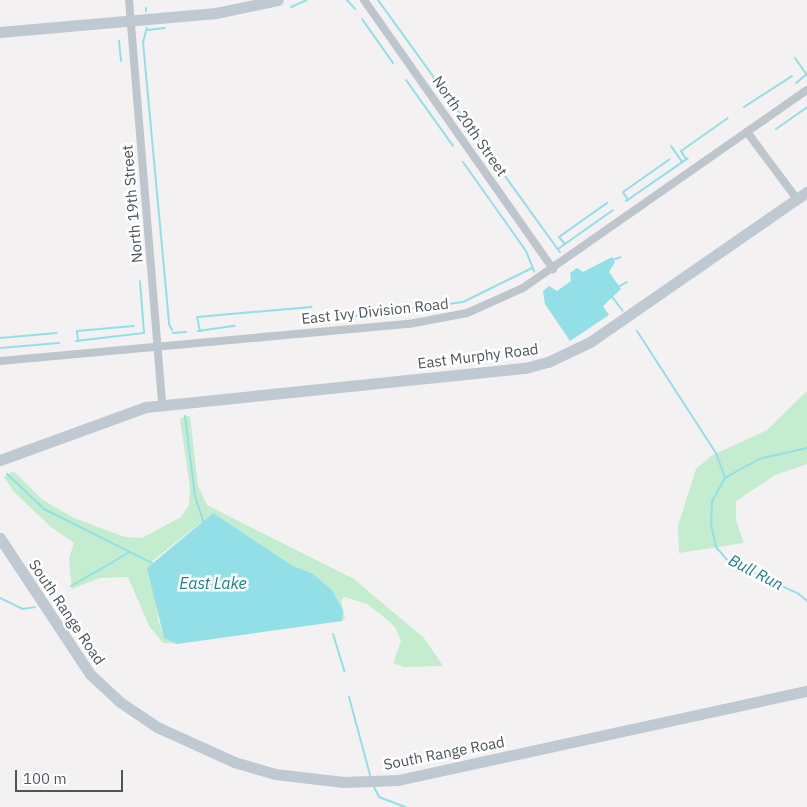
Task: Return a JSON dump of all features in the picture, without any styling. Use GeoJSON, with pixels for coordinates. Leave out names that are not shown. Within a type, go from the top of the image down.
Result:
{"type":"FeatureCollection","features":[{"type":"Feature","properties":{"kind":"street","name":"North 19th Street"},"geometry":{"type":"LineString","coordinates":[[129,0],[162,405]]}},
{"type":"Feature","properties":{"kind":"street"},"geometry":{"type":"LineString","coordinates":[[0,32],[236,11],[278,0]]}},
{"type":"Feature","properties":{"kind":"street","name":"North 20th Street"},"geometry":{"type":"LineString","coordinates":[[364,0],[552,269]]}},
{"type":"Feature","properties":{"kind":"street","name":"East Ivy Division Road"},"geometry":{"type":"LineString","coordinates":[[0,361],[448,319],[505,298],[552,269],[807,90]]}},
{"type":"Feature","properties":{"kind":"street"},"geometry":{"type":"LineString","coordinates":[[747,132],[797,199]]}},
{"type":"Feature","properties":{"kind":"street","name":"East Murphy Road"},"geometry":{"type":"LineString","coordinates":[[0,460],[134,410],[162,405],[525,368],[548,362],[590,342],[807,192]]}},
{"type":"Feature","properties":{"kind":"street","name":"South Range Road"},"geometry":{"type":"LineString","coordinates":[[0,538],[90,674],[120,702],[157,727],[234,762],[275,774],[344,782],[398,780],[807,691]]}},
{"type":"Feature","properties":{"kind":"green space"},"geometry":{"type":"Polygon","coordinates":[[[807,391],[807,464],[775,475],[736,501],[736,520],[744,543],[679,553],[678,526],[696,469],[711,456],[767,430],[807,391]]]}},
{"type":"Feature","properties":{"kind":"green space"},"geometry":{"type":"Polygon","coordinates":[[[190,416],[198,486],[207,505],[354,579],[424,638],[443,666],[404,667],[393,663],[401,641],[395,627],[384,617],[367,604],[344,597],[341,600],[345,618],[342,621],[343,610],[332,590],[312,573],[293,566],[213,513],[151,562],[158,620],[164,637],[177,644],[163,643],[149,626],[128,577],[100,578],[72,589],[69,558],[74,543],[51,527],[13,491],[4,477],[13,471],[43,500],[74,518],[125,537],[142,538],[181,517],[189,505],[190,488],[180,419],[190,416]]]}},
{"type":"Feature","properties":{"kind":"water"},"geometry":{"type":"Polygon","coordinates":[[[612,257],[615,262],[609,272],[621,289],[603,306],[609,315],[570,341],[545,304],[543,291],[549,286],[557,291],[571,281],[570,273],[577,268],[583,272],[612,257]]]}},
{"type":"Feature","properties":{"kind":"water","name":"East Lake"},"geometry":{"type":"Polygon","coordinates":[[[213,513],[293,566],[312,573],[332,590],[343,610],[342,621],[177,644],[164,638],[147,568],[213,513]]]}},
{"type":"Feature","properties":{"kind":"waterway"},"geometry":{"type":"LineString","coordinates":[[291,7],[307,0]]}},
{"type":"Feature","properties":{"kind":"waterway"},"geometry":{"type":"LineString","coordinates":[[347,0],[355,9]]}},
{"type":"Feature","properties":{"kind":"waterway"},"geometry":{"type":"LineString","coordinates":[[378,0],[560,252]]}},
{"type":"Feature","properties":{"kind":"waterway"},"geometry":{"type":"LineString","coordinates":[[362,19],[393,63]]}},
{"type":"Feature","properties":{"kind":"waterway"},"geometry":{"type":"LineString","coordinates":[[147,28],[143,42],[169,324],[172,330]]}},
{"type":"Feature","properties":{"kind":"waterway"},"geometry":{"type":"LineString","coordinates":[[148,30],[165,28]]}},
{"type":"Feature","properties":{"kind":"waterway"},"geometry":{"type":"LineString","coordinates":[[119,41],[121,61]]}},
{"type":"Feature","properties":{"kind":"waterway"},"geometry":{"type":"LineString","coordinates":[[795,58],[807,75]]}},
{"type":"Feature","properties":{"kind":"waterway"},"geometry":{"type":"LineString","coordinates":[[796,83],[806,75]]}},
{"type":"Feature","properties":{"kind":"waterway"},"geometry":{"type":"LineString","coordinates":[[744,107],[792,76]]}},
{"type":"Feature","properties":{"kind":"waterway"},"geometry":{"type":"LineString","coordinates":[[406,80],[453,146]]}},
{"type":"Feature","properties":{"kind":"waterway"},"geometry":{"type":"LineString","coordinates":[[776,129],[807,107]]}},
{"type":"Feature","properties":{"kind":"waterway"},"geometry":{"type":"LineString","coordinates":[[686,159],[681,151],[728,118]]}},
{"type":"Feature","properties":{"kind":"waterway"},"geometry":{"type":"LineString","coordinates":[[671,146],[682,162]]}},
{"type":"Feature","properties":{"kind":"waterway"},"geometry":{"type":"LineString","coordinates":[[626,201],[688,158]]}},
{"type":"Feature","properties":{"kind":"waterway"},"geometry":{"type":"LineString","coordinates":[[628,200],[623,192],[670,159]]}},
{"type":"Feature","properties":{"kind":"waterway"},"geometry":{"type":"LineString","coordinates":[[463,162],[526,251],[534,271]]}},
{"type":"Feature","properties":{"kind":"waterway"},"geometry":{"type":"LineString","coordinates":[[565,244],[559,237],[607,203]]}},
{"type":"Feature","properties":{"kind":"waterway"},"geometry":{"type":"LineString","coordinates":[[558,249],[613,210]]}},
{"type":"Feature","properties":{"kind":"waterway"},"geometry":{"type":"LineString","coordinates":[[612,260],[621,257]]}},
{"type":"Feature","properties":{"kind":"waterway"},"geometry":{"type":"LineString","coordinates":[[339,318],[463,302],[532,268]]}},
{"type":"Feature","properties":{"kind":"waterway"},"geometry":{"type":"LineString","coordinates":[[76,341],[144,333],[140,281]]}},
{"type":"Feature","properties":{"kind":"waterway"},"geometry":{"type":"LineString","coordinates":[[618,287],[627,282]]}},
{"type":"Feature","properties":{"kind":"waterway"},"geometry":{"type":"LineString","coordinates":[[610,294],[623,311]]}},
{"type":"Feature","properties":{"kind":"waterway"},"geometry":{"type":"LineString","coordinates":[[200,331],[197,317],[312,307]]}},
{"type":"Feature","properties":{"kind":"waterway"},"geometry":{"type":"LineString","coordinates":[[78,341],[77,331],[134,326]]}},
{"type":"Feature","properties":{"kind":"waterway"},"geometry":{"type":"LineString","coordinates":[[198,331],[235,326]]}},
{"type":"Feature","properties":{"kind":"waterway"},"geometry":{"type":"LineString","coordinates":[[637,331],[716,453],[725,478]]}},
{"type":"Feature","properties":{"kind":"waterway"},"geometry":{"type":"LineString","coordinates":[[173,333],[186,332]]}},
{"type":"Feature","properties":{"kind":"waterway"},"geometry":{"type":"LineString","coordinates":[[0,338],[57,333]]}},
{"type":"Feature","properties":{"kind":"waterway"},"geometry":{"type":"LineString","coordinates":[[0,348],[59,343]]}},
{"type":"Feature","properties":{"kind":"waterway"},"geometry":{"type":"LineString","coordinates":[[185,416],[195,496],[204,524]]}},
{"type":"Feature","properties":{"kind":"waterway","name":"Bull Run"},"geometry":{"type":"LineString","coordinates":[[807,448],[759,459],[725,478],[712,501],[711,524],[716,547],[728,561],[799,594],[807,601]]}},
{"type":"Feature","properties":{"kind":"waterway"},"geometry":{"type":"LineString","coordinates":[[7,474],[44,509],[152,563]]}},
{"type":"Feature","properties":{"kind":"waterway"},"geometry":{"type":"LineString","coordinates":[[71,586],[130,552]]}},
{"type":"Feature","properties":{"kind":"waterway"},"geometry":{"type":"LineString","coordinates":[[0,598],[23,609],[35,607]]}},
{"type":"Feature","properties":{"kind":"waterway"},"geometry":{"type":"LineString","coordinates":[[333,634],[344,671]]}},
{"type":"Feature","properties":{"kind":"waterway"},"geometry":{"type":"LineString","coordinates":[[349,697],[370,775]]}},
{"type":"Feature","properties":{"kind":"waterway"},"geometry":{"type":"LineString","coordinates":[[374,787],[379,797],[405,807]]}}]}
